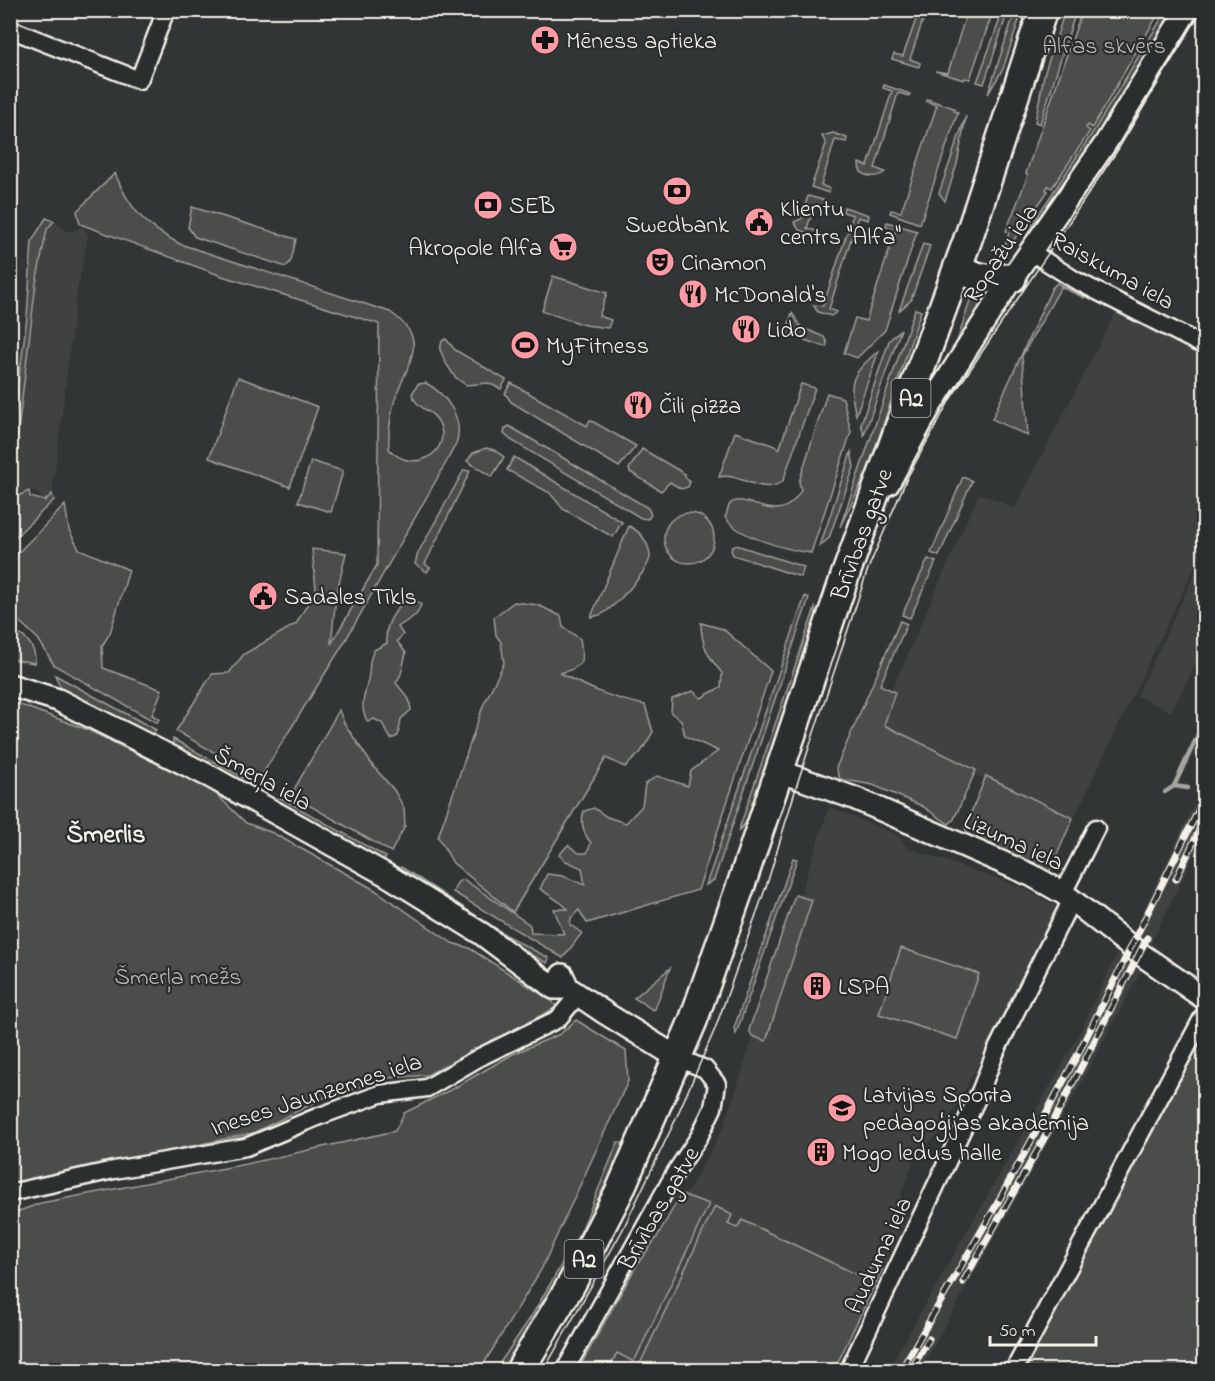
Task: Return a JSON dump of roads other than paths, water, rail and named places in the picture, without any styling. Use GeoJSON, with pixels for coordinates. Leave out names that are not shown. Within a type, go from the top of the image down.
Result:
{"type":"FeatureCollection","features":[{"type":"Feature","properties":{"kind":"highway","name":"Brīvības gatve"},"geometry":{"type":"LineString","coordinates":[[520,1371],[572,1283],[620,1190],[678,1058],[742,882],[863,529],[958,267],[1043,10]]}},
{"type":"Feature","properties":{"kind":"highway"},"geometry":{"type":"LineString","coordinates":[[958,267],[978,278],[1012,278]]}},
{"type":"Feature","properties":{"kind":"street"},"geometry":{"type":"LineString","coordinates":[[10,29],[139,80],[166,10]]}},
{"type":"Feature","properties":{"kind":"street","name":"Ropažu iela"},"geometry":{"type":"LineString","coordinates":[[863,529],[932,403],[1012,278],[1105,144],[1187,10]]}},
{"type":"Feature","properties":{"kind":"street","name":"Raiskuma iela"},"geometry":{"type":"LineString","coordinates":[[1031,252],[1075,280],[1204,346]]}},
{"type":"Feature","properties":{"kind":"street","name":"Šmerļa iela"},"geometry":{"type":"LineString","coordinates":[[10,685],[58,700],[211,777],[390,877],[482,934],[562,975],[573,991],[678,1058]]}},
{"type":"Feature","properties":{"kind":"street","name":"Lizuma iela"},"geometry":{"type":"LineString","coordinates":[[779,771],[854,798],[1031,875],[1068,896],[1139,953],[1204,998]]}},
{"type":"Feature","properties":{"kind":"street","name":"Auduma iela"},"geometry":{"type":"LineString","coordinates":[[849,1371],[980,1092],[996,1051],[1068,896],[1096,828]]}},
{"type":"Feature","properties":{"kind":"street","name":"Ineses Jaunzemes iela"},"geometry":{"type":"LineString","coordinates":[[10,1193],[114,1170],[246,1147],[380,1094],[428,1088],[480,1057],[558,1019],[573,991]]}},
{"type":"Feature","properties":{"kind":"street"},"geometry":{"type":"LineString","coordinates":[[1014,1371],[1204,1015]]}},
{"type":"Feature","properties":{"kind":"street","name":"Brīvības gatve"},"geometry":{"type":"LineString","coordinates":[[566,1371],[675,1173],[699,1137],[713,1108],[717,1084],[705,1068],[678,1058]]}},
{"type":"Feature","properties":{"kind":"waterway"},"geometry":{"type":"LineString","coordinates":[[1174,786],[1204,722]]}},
{"type":"Feature","properties":{"kind":"waterway"},"geometry":{"type":"LineString","coordinates":[[1165,792],[1174,786],[1188,788]]}},
{"type":"Feature","properties":{"kind":"tram line"},"geometry":{"type":"LineString","coordinates":[[544,1370],[622,1231],[673,1125],[715,1029],[767,884],[799,778],[868,569],[907,478],[951,398],[1117,151],[1202,10]]}},
{"type":"Feature","properties":{"kind":"railway"},"geometry":{"type":"LineString","coordinates":[[901,1370],[997,1204],[1077,1056],[1204,799]]}},
{"type":"Feature","properties":{"kind":"railway"},"geometry":{"type":"LineString","coordinates":[[1176,879],[1204,820]]}},
{"type":"Feature","properties":{"kind":"railway"},"geometry":{"type":"LineString","coordinates":[[963,1282],[1050,1128],[1147,938]]}},
{"type":"Feature","properties":{"kind":"railway"},"geometry":{"type":"LineString","coordinates":[[911,1370],[929,1339]]}},
{"type":"Feature","properties":{"kind":"place","name":"Mēness aptieka"},"geometry":{"type":"Point","coordinates":[545,40]}},
{"type":"Feature","properties":{"kind":"place","name":"Swedbank"},"geometry":{"type":"Point","coordinates":[677,191]}},
{"type":"Feature","properties":{"kind":"place","name":"SEB"},"geometry":{"type":"Point","coordinates":[488,205]}},
{"type":"Feature","properties":{"kind":"place","name":"Klientu centrs \"Alfa\""},"geometry":{"type":"Point","coordinates":[759,222]}},
{"type":"Feature","properties":{"kind":"place","name":"Akropole Alfa"},"geometry":{"type":"Point","coordinates":[563,247]}},
{"type":"Feature","properties":{"kind":"place","name":"Cinamon"},"geometry":{"type":"Point","coordinates":[660,262]}},
{"type":"Feature","properties":{"kind":"place","name":"McDonald's"},"geometry":{"type":"Point","coordinates":[693,294]}},
{"type":"Feature","properties":{"kind":"place","name":"Lido"},"geometry":{"type":"Point","coordinates":[746,329]}},
{"type":"Feature","properties":{"kind":"place","name":"MyFitness"},"geometry":{"type":"Point","coordinates":[525,345]}},
{"type":"Feature","properties":{"kind":"place","name":"Čili pizza"},"geometry":{"type":"Point","coordinates":[638,405]}},
{"type":"Feature","properties":{"kind":"place","name":"Sadales Tīkls"},"geometry":{"type":"Point","coordinates":[263,596]}},
{"type":"Feature","properties":{"kind":"place","name":"LSPA"},"geometry":{"type":"Point","coordinates":[817,986]}},
{"type":"Feature","properties":{"kind":"place","name":"Latvijas Sporta pedagoģijas akadēmija"},"geometry":{"type":"Point","coordinates":[842,1108]}},
{"type":"Feature","properties":{"kind":"place","name":"Mogo ledus halle"},"geometry":{"type":"Point","coordinates":[821,1152]}},
{"type":"Feature","properties":{"kind":"district","name":"Šmerlis"},"geometry":{"type":"Point","coordinates":[106,833]}},
{"type":"Feature","properties":{"kind":"park label","name":"Alfas skvērs"},"geometry":{"type":"Point","coordinates":[1104,45]}},
{"type":"Feature","properties":{"kind":"park label","name":"Šmerļa mežs"},"geometry":{"type":"Point","coordinates":[178,976]}}]}
